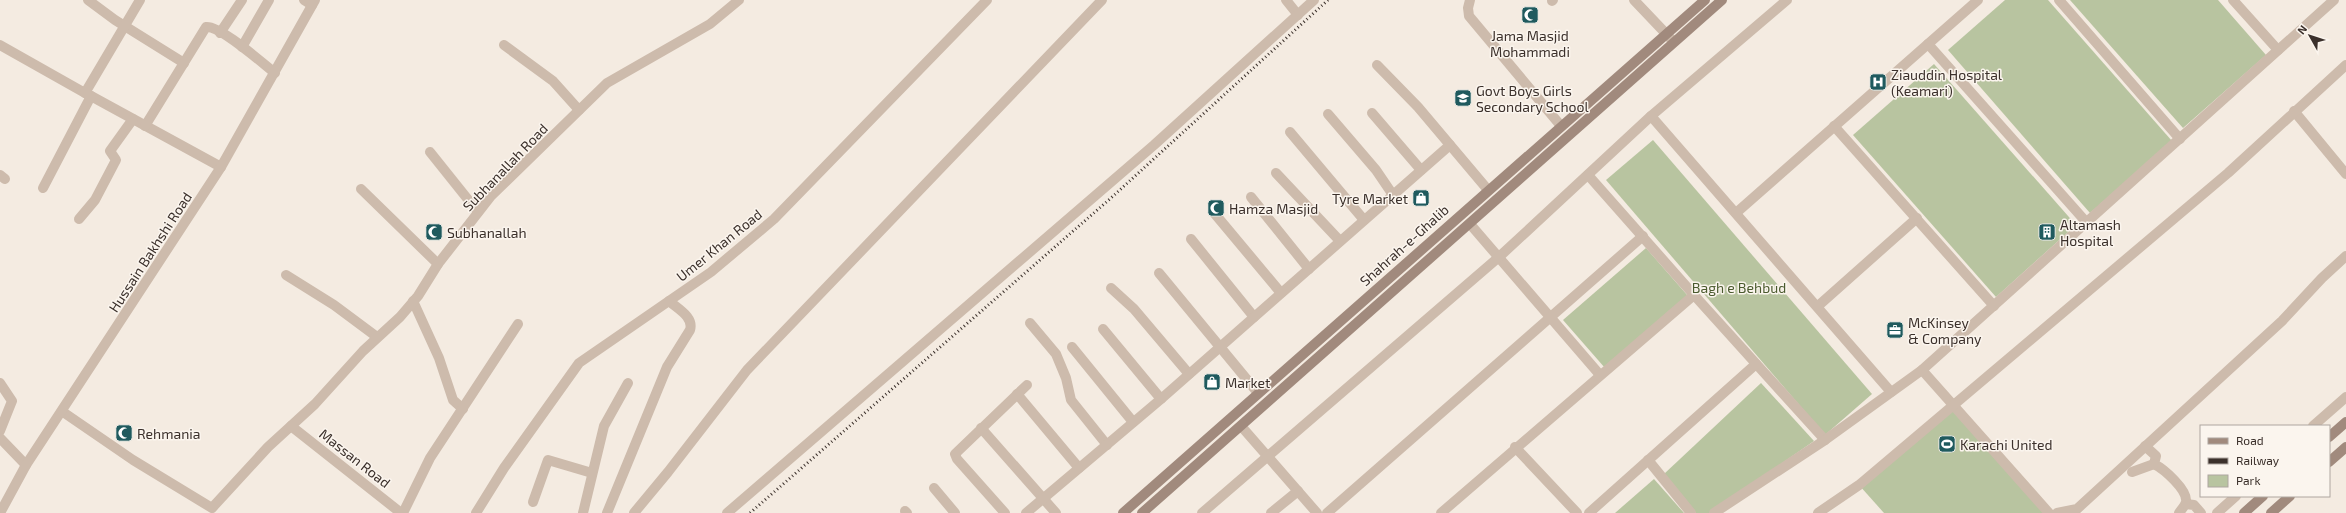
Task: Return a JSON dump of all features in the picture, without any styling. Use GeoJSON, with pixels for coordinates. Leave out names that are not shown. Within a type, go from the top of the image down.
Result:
{"type":"FeatureCollection","features":[{"type":"Feature","properties":{"kind":"main road","name":"Shahrah-e-Ghalib"},"geometry":{"type":"LineString","coordinates":[[1123,513],[1705,0]]}},
{"type":"Feature","properties":{"kind":"main road","name":"Shahrah-e-Ghalib"},"geometry":{"type":"LineString","coordinates":[[1144,512],[1722,0]]}},
{"type":"Feature","properties":{"kind":"main road"},"geometry":{"type":"LineString","coordinates":[[2330,436],[2346,422]]}},
{"type":"Feature","properties":{"kind":"main road"},"geometry":{"type":"LineString","coordinates":[[2330,461],[2346,447]]}},
{"type":"Feature","properties":{"kind":"main road"},"geometry":{"type":"LineString","coordinates":[[2244,513],[2262,497]]}},
{"type":"Feature","properties":{"kind":"main road"},"geometry":{"type":"LineString","coordinates":[[2271,513],[2289,497]]}},
{"type":"Feature","properties":{"kind":"street"},"geometry":{"type":"LineString","coordinates":[[88,0],[125,26],[184,63]]}},
{"type":"Feature","properties":{"kind":"street"},"geometry":{"type":"LineString","coordinates":[[43,188],[88,95],[140,0]]}},
{"type":"Feature","properties":{"kind":"street"},"geometry":{"type":"LineString","coordinates":[[220,32],[242,0]]}},
{"type":"Feature","properties":{"kind":"street"},"geometry":{"type":"LineString","coordinates":[[242,47],[269,0]]}},
{"type":"Feature","properties":{"kind":"street","name":"Subhanallah Road"},"geometry":{"type":"LineString","coordinates":[[211,511],[268,447],[314,404],[377,337],[400,317],[478,212],[492,196],[579,110],[607,83],[710,24],[739,0]]}},
{"type":"Feature","properties":{"kind":"street","name":"Umer Khan Road"},"geometry":{"type":"LineString","coordinates":[[476,513],[504,468],[579,363],[711,272],[774,218],[987,0]]}},
{"type":"Feature","properties":{"kind":"street"},"geometry":{"type":"LineString","coordinates":[[634,513],[748,370],[1102,0]]}},
{"type":"Feature","properties":{"kind":"street"},"geometry":{"type":"LineString","coordinates":[[1286,0],[1298,15]]}},
{"type":"Feature","properties":{"kind":"street"},"geometry":{"type":"LineString","coordinates":[[727,513],[1154,145],[1314,0]]}},
{"type":"Feature","properties":{"kind":"street"},"geometry":{"type":"LineString","coordinates":[[1470,0],[1468,8],[1469,16],[1561,126]]}},
{"type":"Feature","properties":{"kind":"street"},"geometry":{"type":"LineString","coordinates":[[1634,0],[1674,42]]}},
{"type":"Feature","properties":{"kind":"street"},"geometry":{"type":"LineString","coordinates":[[1202,513],[1499,257],[1651,116],[1787,0]]}},
{"type":"Feature","properties":{"kind":"street"},"geometry":{"type":"LineString","coordinates":[[2059,0],[2180,139]]}},
{"type":"Feature","properties":{"kind":"street"},"geometry":{"type":"LineString","coordinates":[[2233,0],[2278,50]]}},
{"type":"Feature","properties":{"kind":"street"},"geometry":{"type":"LineString","coordinates":[[1714,513],[1825,440],[1922,370],[2334,0]]}},
{"type":"Feature","properties":{"kind":"street"},"geometry":{"type":"LineString","coordinates":[[1736,213],[1928,44],[1974,1]]}},
{"type":"Feature","properties":{"kind":"street","name":"Hussain Bakhshi Road"},"geometry":{"type":"LineString","coordinates":[[0,513],[26,465],[63,412],[221,167],[275,73],[310,2]]}},
{"type":"Feature","properties":{"kind":"street"},"geometry":{"type":"LineString","coordinates":[[145,126],[204,28],[210,27],[220,32],[275,73]]}},
{"type":"Feature","properties":{"kind":"street"},"geometry":{"type":"LineString","coordinates":[[504,44],[553,81],[579,110]]}},
{"type":"Feature","properties":{"kind":"street"},"geometry":{"type":"LineString","coordinates":[[1928,44],[2087,223]]}},
{"type":"Feature","properties":{"kind":"street"},"geometry":{"type":"LineString","coordinates":[[0,45],[88,95],[221,167]]}},
{"type":"Feature","properties":{"kind":"street"},"geometry":{"type":"LineString","coordinates":[[1378,65],[1418,107],[1488,190]]}},
{"type":"Feature","properties":{"kind":"street"},"geometry":{"type":"LineString","coordinates":[[1818,513],[1859,485],[1954,403],[2228,173],[2346,65]]}},
{"type":"Feature","properties":{"kind":"street"},"geometry":{"type":"LineString","coordinates":[[2294,111],[2346,174]]}},
{"type":"Feature","properties":{"kind":"street"},"geometry":{"type":"LineString","coordinates":[[1372,113],[1422,170]]}},
{"type":"Feature","properties":{"kind":"street"},"geometry":{"type":"LineString","coordinates":[[1328,114],[1376,170],[1393,194]]}},
{"type":"Feature","properties":{"kind":"street"},"geometry":{"type":"LineString","coordinates":[[1651,116],[1818,306],[1891,392]]}},
{"type":"Feature","properties":{"kind":"street"},"geometry":{"type":"LineString","coordinates":[[79,219],[95,200],[116,160],[110,151],[132,119]]}},
{"type":"Feature","properties":{"kind":"street"},"geometry":{"type":"LineString","coordinates":[[1834,126],[1994,306]]}},
{"type":"Feature","properties":{"kind":"street"},"geometry":{"type":"LineString","coordinates":[[1290,132],[1364,220]]}},
{"type":"Feature","properties":{"kind":"street"},"geometry":{"type":"LineString","coordinates":[[1026,513],[1189,374],[1450,145]]}},
{"type":"Feature","properties":{"kind":"street"},"geometry":{"type":"LineString","coordinates":[[430,152],[478,212]]}},
{"type":"Feature","properties":{"kind":"street"},"geometry":{"type":"LineString","coordinates":[[1276,173],[1340,241]]}},
{"type":"Feature","properties":{"kind":"street"},"geometry":{"type":"LineString","coordinates":[[1588,175],[1825,440]]}},
{"type":"Feature","properties":{"kind":"street"},"geometry":{"type":"LineString","coordinates":[[361,189],[438,264]]}},
{"type":"Feature","properties":{"kind":"street"},"geometry":{"type":"LineString","coordinates":[[1251,197],[1309,269]]}},
{"type":"Feature","properties":{"kind":"street"},"geometry":{"type":"LineString","coordinates":[[1215,214],[1282,293]]}},
{"type":"Feature","properties":{"kind":"street"},"geometry":{"type":"LineString","coordinates":[[1818,306],[1917,218]]}},
{"type":"Feature","properties":{"kind":"street"},"geometry":{"type":"LineString","coordinates":[[1470,224],[1549,317],[1600,374]]}},
{"type":"Feature","properties":{"kind":"street"},"geometry":{"type":"LineString","coordinates":[[1327,513],[1643,236]]}},
{"type":"Feature","properties":{"kind":"street"},"geometry":{"type":"LineString","coordinates":[[1191,239],[1254,317]]}},
{"type":"Feature","properties":{"kind":"street"},"geometry":{"type":"LineString","coordinates":[[2057,513],[2077,508],[2282,321],[2322,278],[2346,256]]}},
{"type":"Feature","properties":{"kind":"street"},"geometry":{"type":"LineString","coordinates":[[1159,273],[1258,393]]}},
{"type":"Feature","properties":{"kind":"street"},"geometry":{"type":"LineString","coordinates":[[286,275],[334,305],[377,337]]}},
{"type":"Feature","properties":{"kind":"street"},"geometry":{"type":"LineString","coordinates":[[1111,288],[1134,309],[1189,374]]}},
{"type":"Feature","properties":{"kind":"street"},"geometry":{"type":"LineString","coordinates":[[1443,512],[1515,447],[1694,295]]}},
{"type":"Feature","properties":{"kind":"street"},"geometry":{"type":"LineString","coordinates":[[413,301],[439,358],[453,400],[463,408]]}},
{"type":"Feature","properties":{"kind":"street"},"geometry":{"type":"LineString","coordinates":[[607,513],[667,367],[690,330],[692,324],[690,319],[668,301]]}},
{"type":"Feature","properties":{"kind":"street"},"geometry":{"type":"LineString","coordinates":[[1030,323],[1056,354],[1066,378],[1071,400],[1107,445]]}},
{"type":"Feature","properties":{"kind":"street"},"geometry":{"type":"LineString","coordinates":[[402,513],[430,458],[518,324]]}},
{"type":"Feature","properties":{"kind":"street"},"geometry":{"type":"LineString","coordinates":[[1103,329],[1161,398]]}},
{"type":"Feature","properties":{"kind":"street"},"geometry":{"type":"LineString","coordinates":[[1072,347],[1133,422]]}},
{"type":"Feature","properties":{"kind":"street"},"geometry":{"type":"LineString","coordinates":[[1589,513],[1756,364]]}},
{"type":"Feature","properties":{"kind":"street"},"geometry":{"type":"LineString","coordinates":[[1922,370],[1954,403],[2049,513]]}},
{"type":"Feature","properties":{"kind":"street"},"geometry":{"type":"LineString","coordinates":[[0,383],[12,401],[0,431]]}},
{"type":"Feature","properties":{"kind":"street"},"geometry":{"type":"LineString","coordinates":[[583,513],[604,426],[628,383]]}},
{"type":"Feature","properties":{"kind":"street"},"geometry":{"type":"LineString","coordinates":[[1005,513],[955,456],[957,450],[1027,385]]}},
{"type":"Feature","properties":{"kind":"street"},"geometry":{"type":"LineString","coordinates":[[1017,394],[1079,468]]}},
{"type":"Feature","properties":{"kind":"street"},"geometry":{"type":"LineString","coordinates":[[2314,425],[2346,397]]}},
{"type":"Feature","properties":{"kind":"street"},"geometry":{"type":"LineString","coordinates":[[63,412],[211,511]]}},
{"type":"Feature","properties":{"kind":"street","name":"Massan Road"},"geometry":{"type":"LineString","coordinates":[[291,426],[402,513]]}},
{"type":"Feature","properties":{"kind":"street"},"geometry":{"type":"LineString","coordinates":[[1241,426],[1268,455],[1317,513]]}},
{"type":"Feature","properties":{"kind":"street"},"geometry":{"type":"LineString","coordinates":[[981,428],[1056,513]]}},
{"type":"Feature","properties":{"kind":"street"},"geometry":{"type":"LineString","coordinates":[[0,438],[26,465]]}},
{"type":"Feature","properties":{"kind":"street"},"geometry":{"type":"LineString","coordinates":[[2145,446],[2156,456],[2154,464]]}},
{"type":"Feature","properties":{"kind":"street"},"geometry":{"type":"LineString","coordinates":[[1515,447],[1577,513]]}},
{"type":"Feature","properties":{"kind":"street"},"geometry":{"type":"LineString","coordinates":[[533,502],[548,460],[592,473]]}},
{"type":"Feature","properties":{"kind":"street"},"geometry":{"type":"LineString","coordinates":[[1648,460],[1691,513]]}},
{"type":"Feature","properties":{"kind":"street"},"geometry":{"type":"LineString","coordinates":[[2132,472],[2154,464],[2162,468],[2186,495],[2186,504],[2179,513]]}},
{"type":"Feature","properties":{"kind":"street"},"geometry":{"type":"LineString","coordinates":[[934,488],[955,513]]}},
{"type":"Feature","properties":{"kind":"street"},"geometry":{"type":"LineString","coordinates":[[1271,513],[1298,491]]}},
{"type":"Feature","properties":{"kind":"street"},"geometry":{"type":"LineString","coordinates":[[2217,513],[2235,497]]}},
{"type":"Feature","properties":{"kind":"street"},"geometry":{"type":"LineString","coordinates":[[2186,504],[2194,505],[2201,513]]}},
{"type":"Feature","properties":{"kind":"green space"},"geometry":{"type":"Polygon","coordinates":[[[2005,0],[2048,0],[2172,141],[2090,213],[1948,50],[2005,0]]]}},
{"type":"Feature","properties":{"kind":"green space"},"geometry":{"type":"Polygon","coordinates":[[[2070,0],[2218,0],[2266,55],[2183,128],[2070,0]]]}},
{"type":"Feature","properties":{"kind":"green space"},"geometry":{"type":"Polygon","coordinates":[[[1934,64],[2076,225],[1996,297],[1853,135],[1934,64]]]}},
{"type":"Feature","properties":{"kind":"green space","name":"Bagh e Behbud"},"geometry":{"type":"Polygon","coordinates":[[[1653,140],[1872,394],[1825,435],[1606,180],[1653,140]]]}},
{"type":"Feature","properties":{"kind":"green space"},"geometry":{"type":"Polygon","coordinates":[[[1646,248],[1688,296],[1605,368],[1563,320],[1646,248]]]}},
{"type":"Feature","properties":{"kind":"green space"},"geometry":{"type":"Polygon","coordinates":[[[1761,383],[1814,441],[1710,513],[1696,513],[1664,474],[1761,383]]]}},
{"type":"Feature","properties":{"kind":"green space","name":"Karachi United"},"geometry":{"type":"Polygon","coordinates":[[[1954,403],[2048,513],[1884,513],[1859,485],[1954,403]]]}},
{"type":"Feature","properties":{"kind":"green space"},"geometry":{"type":"Polygon","coordinates":[[[1654,479],[1684,513],[1615,513],[1654,479]]]}},
{"type":"Feature","properties":{"kind":"railway"},"geometry":{"type":"LineString","coordinates":[[750,513],[1111,198],[1328,0]]}},
{"type":"Feature","properties":{"kind":"place","name":"Jama Masjid Mohammadi"},"geometry":{"type":"Point","coordinates":[1530,15]}},
{"type":"Feature","properties":{"kind":"place","name":"Ziauddin Hospital (Keamari)"},"geometry":{"type":"Point","coordinates":[1878,82]}},
{"type":"Feature","properties":{"kind":"place","name":"Govt Boys Girls Secondary School"},"geometry":{"type":"Point","coordinates":[1463,98]}},
{"type":"Feature","properties":{"kind":"place","name":"Tyre Market"},"geometry":{"type":"Point","coordinates":[1421,198]}},
{"type":"Feature","properties":{"kind":"place","name":"Hamza Masjid"},"geometry":{"type":"Point","coordinates":[1216,208]}},
{"type":"Feature","properties":{"kind":"place","name":"Subhanallah"},"geometry":{"type":"Point","coordinates":[434,232]}},
{"type":"Feature","properties":{"kind":"place","name":"Altamash Hospital"},"geometry":{"type":"Point","coordinates":[2047,232]}},
{"type":"Feature","properties":{"kind":"place","name":"McKinsey & Company"},"geometry":{"type":"Point","coordinates":[1895,330]}},
{"type":"Feature","properties":{"kind":"place","name":"Market"},"geometry":{"type":"Point","coordinates":[1212,382]}},
{"type":"Feature","properties":{"kind":"place","name":"Rehmania"},"geometry":{"type":"Point","coordinates":[124,433]}},
{"type":"Feature","properties":{"kind":"place","name":"Karachi United"},"geometry":{"type":"Point","coordinates":[1947,444]}}]}
